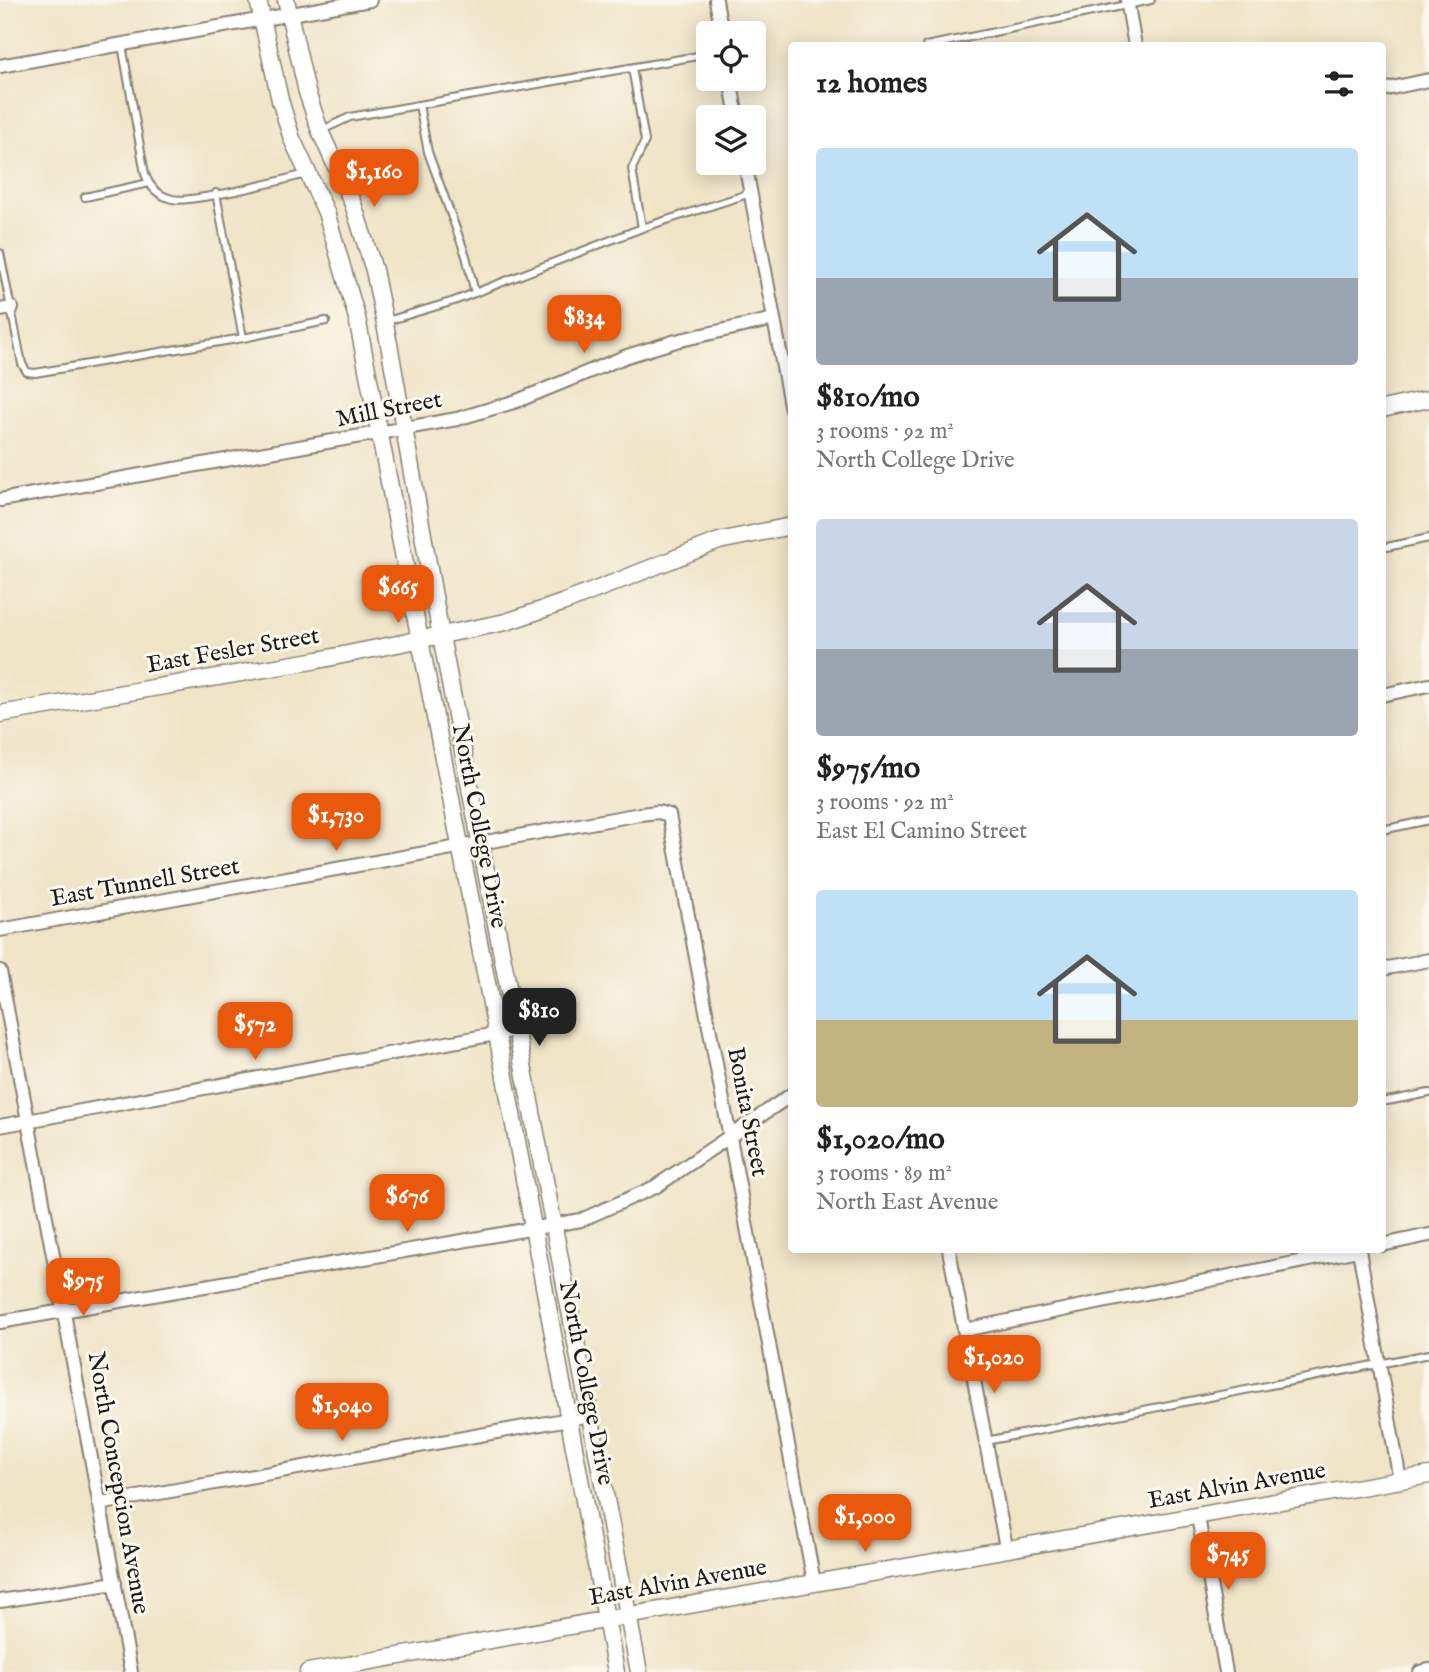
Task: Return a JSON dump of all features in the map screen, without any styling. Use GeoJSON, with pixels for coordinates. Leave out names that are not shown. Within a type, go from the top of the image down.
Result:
{"type":"FeatureCollection","features":[{"type":"Feature","properties":{"kind":"street","name":"North College Drive"},"geometry":{"type":"LineString","coordinates":[[258,0],[280,100],[338,247],[357,318],[497,1034],[617,1672]]}},
{"type":"Feature","properties":{"kind":"street"},"geometry":{"type":"LineString","coordinates":[[0,66],[261,19],[287,7],[370,0]]}},
{"type":"Feature","properties":{"kind":"street"},"geometry":{"type":"LineString","coordinates":[[716,0],[720,21]]}},
{"type":"Feature","properties":{"kind":"street"},"geometry":{"type":"LineString","coordinates":[[1127,2],[1134,42]]}},
{"type":"Feature","properties":{"kind":"street","name":"North College Drive"},"geometry":{"type":"LineString","coordinates":[[287,7],[320,131],[353,204],[374,270],[385,322],[441,636],[639,1672]]}},
{"type":"Feature","properties":{"kind":"street"},"geometry":{"type":"LineString","coordinates":[[1386,89],[1429,80]]}},
{"type":"Feature","properties":{"kind":"street"},"geometry":{"type":"LineString","coordinates":[[748,175],[788,394]]}},
{"type":"Feature","properties":{"kind":"street","name":"Mill Street"},"geometry":{"type":"LineString","coordinates":[[0,500],[404,430],[517,401],[639,352],[774,319]]}},
{"type":"Feature","properties":{"kind":"street"},"geometry":{"type":"LineString","coordinates":[[1386,408],[1429,399]]}},
{"type":"Feature","properties":{"kind":"street","name":"East Fesler Street"},"geometry":{"type":"LineString","coordinates":[[0,714],[441,636],[506,622],[719,541],[788,527]]}},
{"type":"Feature","properties":{"kind":"street"},"geometry":{"type":"LineString","coordinates":[[1386,694],[1429,685]]}},
{"type":"Feature","properties":{"kind":"street","name":"East Tunnell Street"},"geometry":{"type":"LineString","coordinates":[[0,930],[640,814],[658,812],[669,815]]}},
{"type":"Feature","properties":{"kind":"street","name":"Bonita Street"},"geometry":{"type":"LineString","coordinates":[[669,815],[814,1582]]}},
{"type":"Feature","properties":{"kind":"street"},"geometry":{"type":"LineString","coordinates":[[1386,968],[1429,960]]}},
{"type":"Feature","properties":{"kind":"street","name":"North Concepcion Avenue"},"geometry":{"type":"LineString","coordinates":[[0,971],[131,1672]]}},
{"type":"Feature","properties":{"kind":"street"},"geometry":{"type":"LineString","coordinates":[[0,1126],[517,1030]]}},
{"type":"Feature","properties":{"kind":"street"},"geometry":{"type":"LineString","coordinates":[[0,1322],[554,1226],[603,1213],[655,1187],[788,1095]]}},
{"type":"Feature","properties":{"kind":"street"},"geometry":{"type":"LineString","coordinates":[[1386,1244],[1429,1235]]}},
{"type":"Feature","properties":{"kind":"street"},"geometry":{"type":"LineString","coordinates":[[950,1253],[1006,1548]]}},
{"type":"Feature","properties":{"kind":"street"},"geometry":{"type":"LineString","coordinates":[[964,1330],[1344,1253]]}},
{"type":"Feature","properties":{"kind":"street"},"geometry":{"type":"LineString","coordinates":[[1360,1253],[1400,1480]]}},
{"type":"Feature","properties":{"kind":"street"},"geometry":{"type":"LineString","coordinates":[[99,1504],[591,1415]]}},
{"type":"Feature","properties":{"kind":"street","name":"East Alvin Avenue"},"geometry":{"type":"LineString","coordinates":[[308,1672],[1429,1475]]}},
{"type":"Feature","properties":{"kind":"street"},"geometry":{"type":"LineString","coordinates":[[1198,1517],[1226,1672]]}},
{"type":"Feature","properties":{"kind":"street"},"geometry":{"type":"LineString","coordinates":[[0,1601],[115,1583]]}},
{"type":"Feature","properties":{"kind":"lane"},"geometry":{"type":"LineString","coordinates":[[944,42],[1127,2],[1151,0]]}},
{"type":"Feature","properties":{"kind":"lane"},"geometry":{"type":"LineString","coordinates":[[122,44],[149,183],[153,190],[174,200],[308,173]]}},
{"type":"Feature","properties":{"kind":"lane"},"geometry":{"type":"LineString","coordinates":[[320,131],[350,117],[696,56]]}},
{"type":"Feature","properties":{"kind":"lane"},"geometry":{"type":"LineString","coordinates":[[632,68],[645,141],[632,169],[642,228]]}},
{"type":"Feature","properties":{"kind":"lane"},"geometry":{"type":"LineString","coordinates":[[419,105],[428,152],[458,232],[475,293]]}},
{"type":"Feature","properties":{"kind":"lane"},"geometry":{"type":"LineString","coordinates":[[85,197],[149,183]]}},
{"type":"Feature","properties":{"kind":"lane"},"geometry":{"type":"LineString","coordinates":[[216,193],[243,338]]}},
{"type":"Feature","properties":{"kind":"lane"},"geometry":{"type":"LineString","coordinates":[[385,322],[475,293],[642,228],[751,193]]}},
{"type":"Feature","properties":{"kind":"lane"},"geometry":{"type":"LineString","coordinates":[[0,253],[6,309],[22,364],[27,372],[35,373],[243,338],[326,321]]}},
{"type":"Feature","properties":{"kind":"lane"},"geometry":{"type":"LineString","coordinates":[[1386,547],[1429,538]]}},
{"type":"Feature","properties":{"kind":"lane"},"geometry":{"type":"LineString","coordinates":[[1386,829],[1429,820]]}},
{"type":"Feature","properties":{"kind":"lane"},"geometry":{"type":"LineString","coordinates":[[1386,1101],[1429,1093]]}},
{"type":"Feature","properties":{"kind":"lane"},"geometry":{"type":"LineString","coordinates":[[986,1441],[1429,1354]]}}]}
